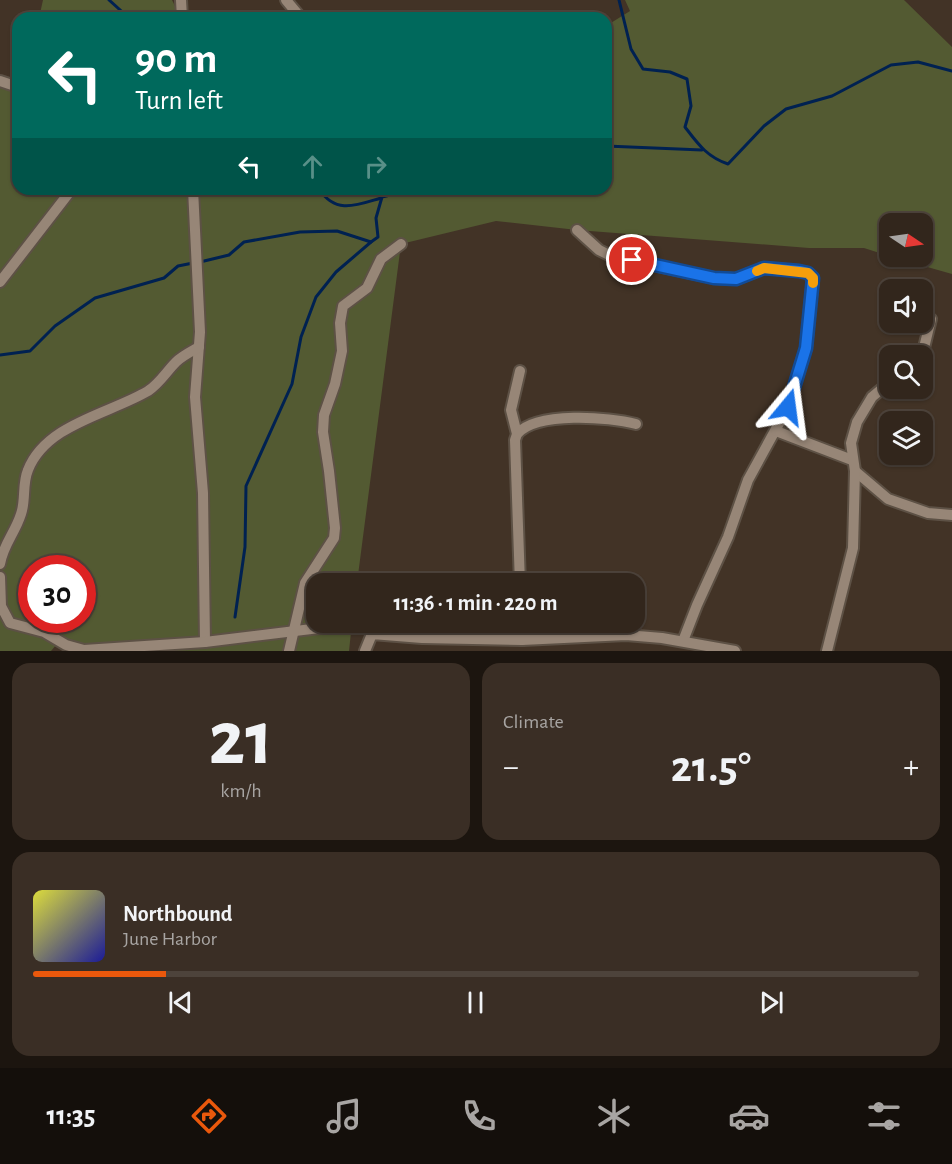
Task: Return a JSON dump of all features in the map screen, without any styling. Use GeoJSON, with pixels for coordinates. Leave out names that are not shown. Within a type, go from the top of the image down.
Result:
{"type":"FeatureCollection","features":[{"type":"Feature","properties":{"kind":"street"},"geometry":{"type":"LineString","coordinates":[[286,0],[296,12]]}},
{"type":"Feature","properties":{"kind":"street"},"geometry":{"type":"LineString","coordinates":[[0,282],[67,195]]}},
{"type":"Feature","properties":{"kind":"street"},"geometry":{"type":"LineString","coordinates":[[193,195],[199,347],[195,397],[203,493],[206,642]]}},
{"type":"Feature","properties":{"kind":"street"},"geometry":{"type":"LineString","coordinates":[[577,230],[599,250],[611,256],[714,278],[736,279],[764,268],[799,271],[808,273],[813,278],[806,348],[788,407],[748,480],[728,537],[683,641]]}},
{"type":"Feature","properties":{"kind":"street"},"geometry":{"type":"LineString","coordinates":[[289,651],[305,583],[334,538],[335,528],[323,432],[324,416],[335,384],[342,351],[340,323],[343,306],[367,288],[381,260],[401,244]]}},
{"type":"Feature","properties":{"kind":"street"},"geometry":{"type":"LineString","coordinates":[[0,564],[1,546],[21,514],[24,482],[34,458],[50,441],[148,390],[165,377],[176,361],[199,347]]}},
{"type":"Feature","properties":{"kind":"street"},"geometry":{"type":"LineString","coordinates":[[517,434],[511,410],[520,371]]}},
{"type":"Feature","properties":{"kind":"street"},"geometry":{"type":"LineString","coordinates":[[827,651],[853,548],[854,465],[851,443],[857,422],[872,397],[879,391]]}},
{"type":"Feature","properties":{"kind":"street"},"geometry":{"type":"LineString","coordinates":[[520,573],[515,440],[520,430],[558,419],[603,418],[636,424]]}},
{"type":"Feature","properties":{"kind":"street"},"geometry":{"type":"LineString","coordinates":[[776,430],[854,465],[888,499],[927,513],[952,515]]}},
{"type":"Feature","properties":{"kind":"street"},"geometry":{"type":"LineString","coordinates":[[0,577],[1,606],[10,623],[44,632],[66,645],[84,650],[206,642],[361,623],[383,634]]}},
{"type":"Feature","properties":{"kind":"street"},"geometry":{"type":"LineString","coordinates":[[522,633],[522,640]]}},
{"type":"Feature","properties":{"kind":"street"},"geometry":{"type":"LineString","coordinates":[[364,651],[372,634],[383,634],[422,638],[522,640],[626,635],[683,641],[735,651]]}},
{"type":"Feature","properties":{"kind":"green space"},"geometry":{"type":"Polygon","coordinates":[[[43,0],[172,0],[178,12],[40,12],[43,0]]]}},
{"type":"Feature","properties":{"kind":"green space"},"geometry":{"type":"Polygon","coordinates":[[[625,0],[904,0],[952,47],[952,274],[927,267],[933,267],[933,213],[879,213],[879,253],[864,248],[809,248],[577,230],[496,221],[401,244],[358,573],[306,573],[306,633],[351,633],[349,651],[68,651],[56,645],[51,651],[0,651],[0,76],[12,79],[12,195],[612,195],[612,22],[630,11],[625,0]]]}},
{"type":"Feature","properties":{"kind":"waterway"},"geometry":{"type":"LineString","coordinates":[[109,0],[122,12]]}},
{"type":"Feature","properties":{"kind":"waterway"},"geometry":{"type":"LineString","coordinates":[[619,0],[631,49],[643,69],[670,72],[687,79],[691,106],[685,127],[709,154],[728,164],[764,126],[786,109],[832,96],[891,65],[918,62],[952,71]]}},
{"type":"Feature","properties":{"kind":"waterway"},"geometry":{"type":"LineString","coordinates":[[612,146],[702,150]]}},
{"type":"Feature","properties":{"kind":"waterway"},"geometry":{"type":"LineString","coordinates":[[324,195],[332,202],[347,206],[381,198]]}},
{"type":"Feature","properties":{"kind":"waterway"},"geometry":{"type":"LineString","coordinates":[[200,262],[229,255],[244,242],[300,232],[337,231],[371,242],[378,237],[376,218],[382,197],[390,195]]}},
{"type":"Feature","properties":{"kind":"waterway"},"geometry":{"type":"LineString","coordinates":[[235,617],[245,547],[246,486],[292,384],[301,337],[316,297],[336,272],[371,242]]}},
{"type":"Feature","properties":{"kind":"waterway"},"geometry":{"type":"LineString","coordinates":[[0,355],[30,351],[55,326],[95,298],[164,278],[178,266],[193,263]]}},
{"type":"Feature","properties":{"kind":"slow traffic"},"geometry":{"type":"LineString","coordinates":[[757,271],[764,268],[777,271],[799,271],[808,273],[813,278],[813,283]]}},
{"type":"Feature","properties":{"kind":"route"},"geometry":{"type":"LineString","coordinates":[[632,260],[714,278],[736,279],[764,268],[808,273],[813,278],[813,285],[806,348],[788,407]]}}]}
